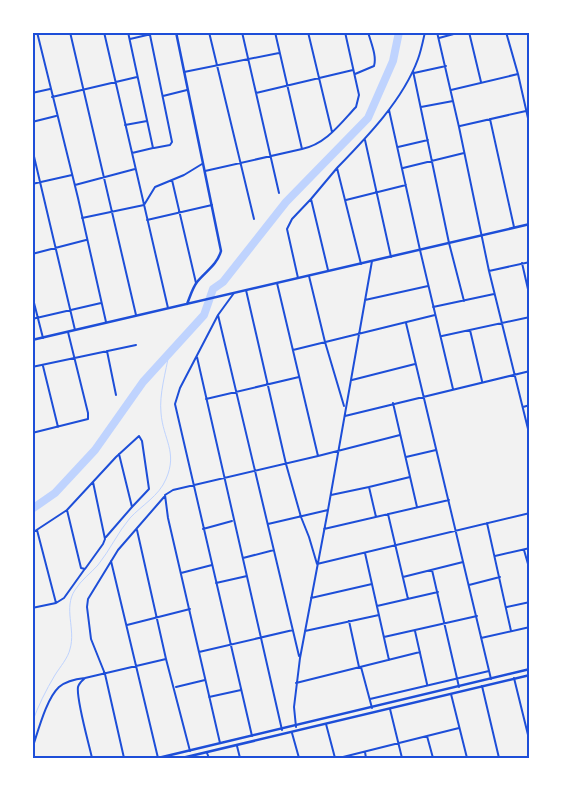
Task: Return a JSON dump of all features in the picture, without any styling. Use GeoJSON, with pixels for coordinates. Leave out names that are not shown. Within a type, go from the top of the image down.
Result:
{"type":"FeatureCollection","features":[{"type":"Feature","properties":{"kind":"street"},"geometry":{"type":"LineString","coordinates":[[37,32],[106,323]]}},
{"type":"Feature","properties":{"kind":"street"},"geometry":{"type":"LineString","coordinates":[[70,32],[137,316]]}},
{"type":"Feature","properties":{"kind":"street"},"geometry":{"type":"LineString","coordinates":[[104,32],[168,308]]}},
{"type":"Feature","properties":{"kind":"street"},"geometry":{"type":"LineString","coordinates":[[128,32],[153,148]]}},
{"type":"Feature","properties":{"kind":"street"},"geometry":{"type":"LineString","coordinates":[[129,40],[160,32]]}},
{"type":"Feature","properties":{"kind":"street"},"geometry":{"type":"LineString","coordinates":[[176,32],[221,251],[217,262],[196,283],[187,304]]}},
{"type":"Feature","properties":{"kind":"street"},"geometry":{"type":"LineString","coordinates":[[209,32],[254,219]]}},
{"type":"Feature","properties":{"kind":"street"},"geometry":{"type":"LineString","coordinates":[[242,32],[279,193]]}},
{"type":"Feature","properties":{"kind":"street"},"geometry":{"type":"LineString","coordinates":[[275,32],[302,149]]}},
{"type":"Feature","properties":{"kind":"street"},"geometry":{"type":"LineString","coordinates":[[308,32],[332,133]]}},
{"type":"Feature","properties":{"kind":"street"},"geometry":{"type":"LineString","coordinates":[[205,171],[316,145],[332,133],[356,107],[359,100],[345,32]]}},
{"type":"Feature","properties":{"kind":"street"},"geometry":{"type":"LineString","coordinates":[[354,74],[375,64],[368,32]]}},
{"type":"Feature","properties":{"kind":"street"},"geometry":{"type":"LineString","coordinates":[[298,278],[287,229],[292,219],[365,140],[389,110],[414,69],[418,60],[424,32]]}},
{"type":"Feature","properties":{"kind":"street"},"geometry":{"type":"LineString","coordinates":[[437,32],[446,66],[489,271],[530,437]]}},
{"type":"Feature","properties":{"kind":"street"},"geometry":{"type":"LineString","coordinates":[[438,38],[461,32]]}},
{"type":"Feature","properties":{"kind":"street"},"geometry":{"type":"LineString","coordinates":[[470,32],[482,82]]}},
{"type":"Feature","properties":{"kind":"street"},"geometry":{"type":"LineString","coordinates":[[506,32],[530,127]]}},
{"type":"Feature","properties":{"kind":"street"},"geometry":{"type":"LineString","coordinates":[[131,153],[170,145],[172,142],[150,35]]}},
{"type":"Feature","properties":{"kind":"street"},"geometry":{"type":"LineString","coordinates":[[184,72],[279,53]]}},
{"type":"Feature","properties":{"kind":"street"},"geometry":{"type":"LineString","coordinates":[[413,73],[446,66]]}},
{"type":"Feature","properties":{"kind":"street"},"geometry":{"type":"LineString","coordinates":[[414,69],[413,73],[448,243],[464,301]]}},
{"type":"Feature","properties":{"kind":"street"},"geometry":{"type":"LineString","coordinates":[[256,93],[353,70]]}},
{"type":"Feature","properties":{"kind":"street"},"geometry":{"type":"LineString","coordinates":[[450,90],[518,74]]}},
{"type":"Feature","properties":{"kind":"street"},"geometry":{"type":"LineString","coordinates":[[52,97],[137,77]]}},
{"type":"Feature","properties":{"kind":"street"},"geometry":{"type":"LineString","coordinates":[[32,93],[50,88]]}},
{"type":"Feature","properties":{"kind":"street"},"geometry":{"type":"LineString","coordinates":[[163,96],[188,90]]}},
{"type":"Feature","properties":{"kind":"street"},"geometry":{"type":"LineString","coordinates":[[420,108],[453,101]]}},
{"type":"Feature","properties":{"kind":"street"},"geometry":{"type":"LineString","coordinates":[[389,110],[453,389]]}},
{"type":"Feature","properties":{"kind":"street"},"geometry":{"type":"LineString","coordinates":[[459,126],[526,111]]}},
{"type":"Feature","properties":{"kind":"street"},"geometry":{"type":"LineString","coordinates":[[32,122],[56,116]]}},
{"type":"Feature","properties":{"kind":"street"},"geometry":{"type":"LineString","coordinates":[[490,119],[514,227]]}},
{"type":"Feature","properties":{"kind":"street"},"geometry":{"type":"LineString","coordinates":[[125,125],[147,121]]}},
{"type":"Feature","properties":{"kind":"street"},"geometry":{"type":"LineString","coordinates":[[365,140],[391,256]]}},
{"type":"Feature","properties":{"kind":"street"},"geometry":{"type":"LineString","coordinates":[[398,147],[428,140]]}},
{"type":"Feature","properties":{"kind":"street"},"geometry":{"type":"LineString","coordinates":[[32,148],[75,330]]}},
{"type":"Feature","properties":{"kind":"street"},"geometry":{"type":"LineString","coordinates":[[403,168],[464,153]]}},
{"type":"Feature","properties":{"kind":"street"},"geometry":{"type":"LineString","coordinates":[[82,218],[144,205],[155,187],[203,164]]}},
{"type":"Feature","properties":{"kind":"street"},"geometry":{"type":"LineString","coordinates":[[338,168],[361,264]]}},
{"type":"Feature","properties":{"kind":"street"},"geometry":{"type":"LineString","coordinates":[[74,185],[135,169]]}},
{"type":"Feature","properties":{"kind":"street"},"geometry":{"type":"LineString","coordinates":[[32,184],[72,175]]}},
{"type":"Feature","properties":{"kind":"street"},"geometry":{"type":"LineString","coordinates":[[172,180],[196,283]]}},
{"type":"Feature","properties":{"kind":"street"},"geometry":{"type":"LineString","coordinates":[[346,200],[406,185]]}},
{"type":"Feature","properties":{"kind":"street"},"geometry":{"type":"LineString","coordinates":[[312,199],[328,271]]}},
{"type":"Feature","properties":{"kind":"street"},"geometry":{"type":"LineString","coordinates":[[147,220],[212,204]]}},
{"type":"Feature","properties":{"kind":"street"},"geometry":{"type":"LineString","coordinates":[[32,340],[530,224]]}},
{"type":"Feature","properties":{"kind":"street"},"geometry":{"type":"LineString","coordinates":[[32,254],[87,240]]}},
{"type":"Feature","properties":{"kind":"street"},"geometry":{"type":"LineString","coordinates":[[296,726],[294,707],[296,683],[304,631],[331,495],[372,261]]}},
{"type":"Feature","properties":{"kind":"street"},"geometry":{"type":"LineString","coordinates":[[489,271],[530,262]]}},
{"type":"Feature","properties":{"kind":"street"},"geometry":{"type":"LineString","coordinates":[[522,263],[530,298]]}},
{"type":"Feature","properties":{"kind":"street"},"geometry":{"type":"LineString","coordinates":[[309,276],[324,342],[345,408]]}},
{"type":"Feature","properties":{"kind":"street"},"geometry":{"type":"LineString","coordinates":[[277,283],[318,456]]}},
{"type":"Feature","properties":{"kind":"street"},"geometry":{"type":"LineString","coordinates":[[365,300],[428,286]]}},
{"type":"Feature","properties":{"kind":"street"},"geometry":{"type":"LineString","coordinates":[[246,290],[286,464],[300,517],[309,537],[317,564]]}},
{"type":"Feature","properties":{"kind":"street"},"geometry":{"type":"LineString","coordinates":[[233,293],[218,315],[180,388],[174,404],[252,736]]}},
{"type":"Feature","properties":{"kind":"street"},"geometry":{"type":"LineString","coordinates":[[433,307],[495,294]]}},
{"type":"Feature","properties":{"kind":"street"},"geometry":{"type":"LineString","coordinates":[[32,295],[42,338]]}},
{"type":"Feature","properties":{"kind":"street"},"geometry":{"type":"LineString","coordinates":[[32,319],[101,303]]}},
{"type":"Feature","properties":{"kind":"street"},"geometry":{"type":"LineString","coordinates":[[218,315],[300,658]]}},
{"type":"Feature","properties":{"kind":"street"},"geometry":{"type":"LineString","coordinates":[[293,350],[436,315]]}},
{"type":"Feature","properties":{"kind":"street"},"geometry":{"type":"LineString","coordinates":[[440,336],[530,317]]}},
{"type":"Feature","properties":{"kind":"street"},"geometry":{"type":"LineString","coordinates":[[406,323],[491,679]]}},
{"type":"Feature","properties":{"kind":"street"},"geometry":{"type":"LineString","coordinates":[[470,330],[482,382]]}},
{"type":"Feature","properties":{"kind":"street"},"geometry":{"type":"LineString","coordinates":[[32,433],[88,419],[68,332]]}},
{"type":"Feature","properties":{"kind":"street"},"geometry":{"type":"LineString","coordinates":[[32,368],[136,345]]}},
{"type":"Feature","properties":{"kind":"street"},"geometry":{"type":"LineString","coordinates":[[107,351],[116,394]]}},
{"type":"Feature","properties":{"kind":"street"},"geometry":{"type":"LineString","coordinates":[[197,356],[282,730]]}},
{"type":"Feature","properties":{"kind":"street"},"geometry":{"type":"LineString","coordinates":[[351,380],[415,364]]}},
{"type":"Feature","properties":{"kind":"street"},"geometry":{"type":"LineString","coordinates":[[43,365],[58,426]]}},
{"type":"Feature","properties":{"kind":"street"},"geometry":{"type":"LineString","coordinates":[[344,416],[530,371]]}},
{"type":"Feature","properties":{"kind":"street"},"geometry":{"type":"LineString","coordinates":[[206,399],[299,377]]}},
{"type":"Feature","properties":{"kind":"street"},"geometry":{"type":"LineString","coordinates":[[393,403],[417,507]]}},
{"type":"Feature","properties":{"kind":"street"},"geometry":{"type":"LineString","coordinates":[[523,407],[530,405]]}},
{"type":"Feature","properties":{"kind":"street"},"geometry":{"type":"LineString","coordinates":[[124,758],[105,674],[91,640],[87,607],[92,590],[118,550],[165,495],[173,490],[255,472],[400,435]]}},
{"type":"Feature","properties":{"kind":"street"},"geometry":{"type":"LineString","coordinates":[[32,533],[67,510],[119,454],[140,436],[149,489],[105,539],[67,594],[56,602],[32,608]]}},
{"type":"Feature","properties":{"kind":"street"},"geometry":{"type":"LineString","coordinates":[[406,457],[436,450]]}},
{"type":"Feature","properties":{"kind":"street"},"geometry":{"type":"LineString","coordinates":[[119,454],[132,507]]}},
{"type":"Feature","properties":{"kind":"street"},"geometry":{"type":"LineString","coordinates":[[331,495],[410,477]]}},
{"type":"Feature","properties":{"kind":"street"},"geometry":{"type":"LineString","coordinates":[[93,482],[105,539]]}},
{"type":"Feature","properties":{"kind":"street"},"geometry":{"type":"LineString","coordinates":[[369,486],[376,517]]}},
{"type":"Feature","properties":{"kind":"street"},"geometry":{"type":"LineString","coordinates":[[165,495],[166,510],[220,744]]}},
{"type":"Feature","properties":{"kind":"street"},"geometry":{"type":"LineString","coordinates":[[324,529],[449,500]]}},
{"type":"Feature","properties":{"kind":"street"},"geometry":{"type":"LineString","coordinates":[[67,510],[81,568],[85,569]]}},
{"type":"Feature","properties":{"kind":"street"},"geometry":{"type":"LineString","coordinates":[[268,524],[328,510]]}},
{"type":"Feature","properties":{"kind":"street"},"geometry":{"type":"LineString","coordinates":[[317,564],[530,513]]}},
{"type":"Feature","properties":{"kind":"street"},"geometry":{"type":"LineString","coordinates":[[388,514],[408,599]]}},
{"type":"Feature","properties":{"kind":"street"},"geometry":{"type":"LineString","coordinates":[[203,529],[234,521]]}},
{"type":"Feature","properties":{"kind":"street"},"geometry":{"type":"LineString","coordinates":[[487,523],[512,631]]}},
{"type":"Feature","properties":{"kind":"street"},"geometry":{"type":"LineString","coordinates":[[37,530],[56,602]]}},
{"type":"Feature","properties":{"kind":"street"},"geometry":{"type":"LineString","coordinates":[[137,530],[166,659],[190,751]]}},
{"type":"Feature","properties":{"kind":"street"},"geometry":{"type":"LineString","coordinates":[[495,556],[530,548]]}},
{"type":"Feature","properties":{"kind":"street"},"geometry":{"type":"LineString","coordinates":[[524,549],[530,571]]}},
{"type":"Feature","properties":{"kind":"street"},"geometry":{"type":"LineString","coordinates":[[242,558],[274,550]]}},
{"type":"Feature","properties":{"kind":"street"},"geometry":{"type":"LineString","coordinates":[[365,553],[389,660]]}},
{"type":"Feature","properties":{"kind":"street"},"geometry":{"type":"LineString","coordinates":[[111,561],[158,758],[530,670]]}},
{"type":"Feature","properties":{"kind":"street"},"geometry":{"type":"LineString","coordinates":[[402,577],[464,562]]}},
{"type":"Feature","properties":{"kind":"street"},"geometry":{"type":"LineString","coordinates":[[181,573],[212,565]]}},
{"type":"Feature","properties":{"kind":"street"},"geometry":{"type":"LineString","coordinates":[[432,570],[460,687]]}},
{"type":"Feature","properties":{"kind":"street"},"geometry":{"type":"LineString","coordinates":[[216,584],[247,576]]}},
{"type":"Feature","properties":{"kind":"street"},"geometry":{"type":"LineString","coordinates":[[469,585],[500,577]]}},
{"type":"Feature","properties":{"kind":"street"},"geometry":{"type":"LineString","coordinates":[[310,598],[372,584]]}},
{"type":"Feature","properties":{"kind":"street"},"geometry":{"type":"LineString","coordinates":[[377,606],[438,592]]}},
{"type":"Feature","properties":{"kind":"street"},"geometry":{"type":"LineString","coordinates":[[507,607],[530,602]]}},
{"type":"Feature","properties":{"kind":"street"},"geometry":{"type":"LineString","coordinates":[[127,624],[190,609]]}},
{"type":"Feature","properties":{"kind":"street"},"geometry":{"type":"LineString","coordinates":[[304,631],[379,615]]}},
{"type":"Feature","properties":{"kind":"street"},"geometry":{"type":"LineString","coordinates":[[384,637],[477,616]]}},
{"type":"Feature","properties":{"kind":"street"},"geometry":{"type":"LineString","coordinates":[[349,622],[372,708]]}},
{"type":"Feature","properties":{"kind":"street"},"geometry":{"type":"LineString","coordinates":[[481,638],[530,626]]}},
{"type":"Feature","properties":{"kind":"street"},"geometry":{"type":"LineString","coordinates":[[199,652],[293,630]]}},
{"type":"Feature","properties":{"kind":"street"},"geometry":{"type":"LineString","coordinates":[[414,630],[428,685]]}},
{"type":"Feature","properties":{"kind":"street"},"geometry":{"type":"LineString","coordinates":[[296,683],[420,652]]}},
{"type":"Feature","properties":{"kind":"street"},"geometry":{"type":"LineString","coordinates":[[32,749],[51,699],[58,688],[76,679],[166,659]]}},
{"type":"Feature","properties":{"kind":"street"},"geometry":{"type":"LineString","coordinates":[[370,699],[489,671]]}},
{"type":"Feature","properties":{"kind":"street"},"geometry":{"type":"LineString","coordinates":[[182,758],[530,675]]}},
{"type":"Feature","properties":{"kind":"street"},"geometry":{"type":"LineString","coordinates":[[85,678],[80,682],[78,693],[92,758]]}},
{"type":"Feature","properties":{"kind":"street"},"geometry":{"type":"LineString","coordinates":[[514,678],[530,743]]}},
{"type":"Feature","properties":{"kind":"street"},"geometry":{"type":"LineString","coordinates":[[174,688],[205,680]]}},
{"type":"Feature","properties":{"kind":"street"},"geometry":{"type":"LineString","coordinates":[[482,686],[499,758]]}},
{"type":"Feature","properties":{"kind":"street"},"geometry":{"type":"LineString","coordinates":[[209,697],[241,690]]}},
{"type":"Feature","properties":{"kind":"street"},"geometry":{"type":"LineString","coordinates":[[451,694],[467,758]]}},
{"type":"Feature","properties":{"kind":"street"},"geometry":{"type":"LineString","coordinates":[[390,709],[402,758]]}},
{"type":"Feature","properties":{"kind":"street"},"geometry":{"type":"LineString","coordinates":[[326,724],[335,758]]}},
{"type":"Feature","properties":{"kind":"street"},"geometry":{"type":"LineString","coordinates":[[339,758],[459,728]]}},
{"type":"Feature","properties":{"kind":"street"},"geometry":{"type":"LineString","coordinates":[[292,733],[299,758]]}},
{"type":"Feature","properties":{"kind":"street"},"geometry":{"type":"LineString","coordinates":[[427,736],[433,758]]}},
{"type":"Feature","properties":{"kind":"street"},"geometry":{"type":"LineString","coordinates":[[237,746],[240,758]]}},
{"type":"Feature","properties":{"kind":"street"},"geometry":{"type":"LineString","coordinates":[[208,752],[209,758]]}},
{"type":"Feature","properties":{"kind":"street"},"geometry":{"type":"LineString","coordinates":[[364,752],[366,758]]}},
{"type":"Feature","properties":{"kind":"waterway"},"geometry":{"type":"LineString","coordinates":[[32,509],[55,493],[95,450],[143,382],[204,315],[213,289],[223,282],[286,202],[368,118],[393,61],[399,32]]}},
{"type":"Feature","properties":{"kind":"waterway"},"geometry":{"type":"LineString","coordinates":[[32,723],[45,692],[69,652],[72,634],[70,604],[75,590],[98,565],[130,518],[155,495],[166,479],[171,461],[162,422],[161,406],[169,353]]}}]}
